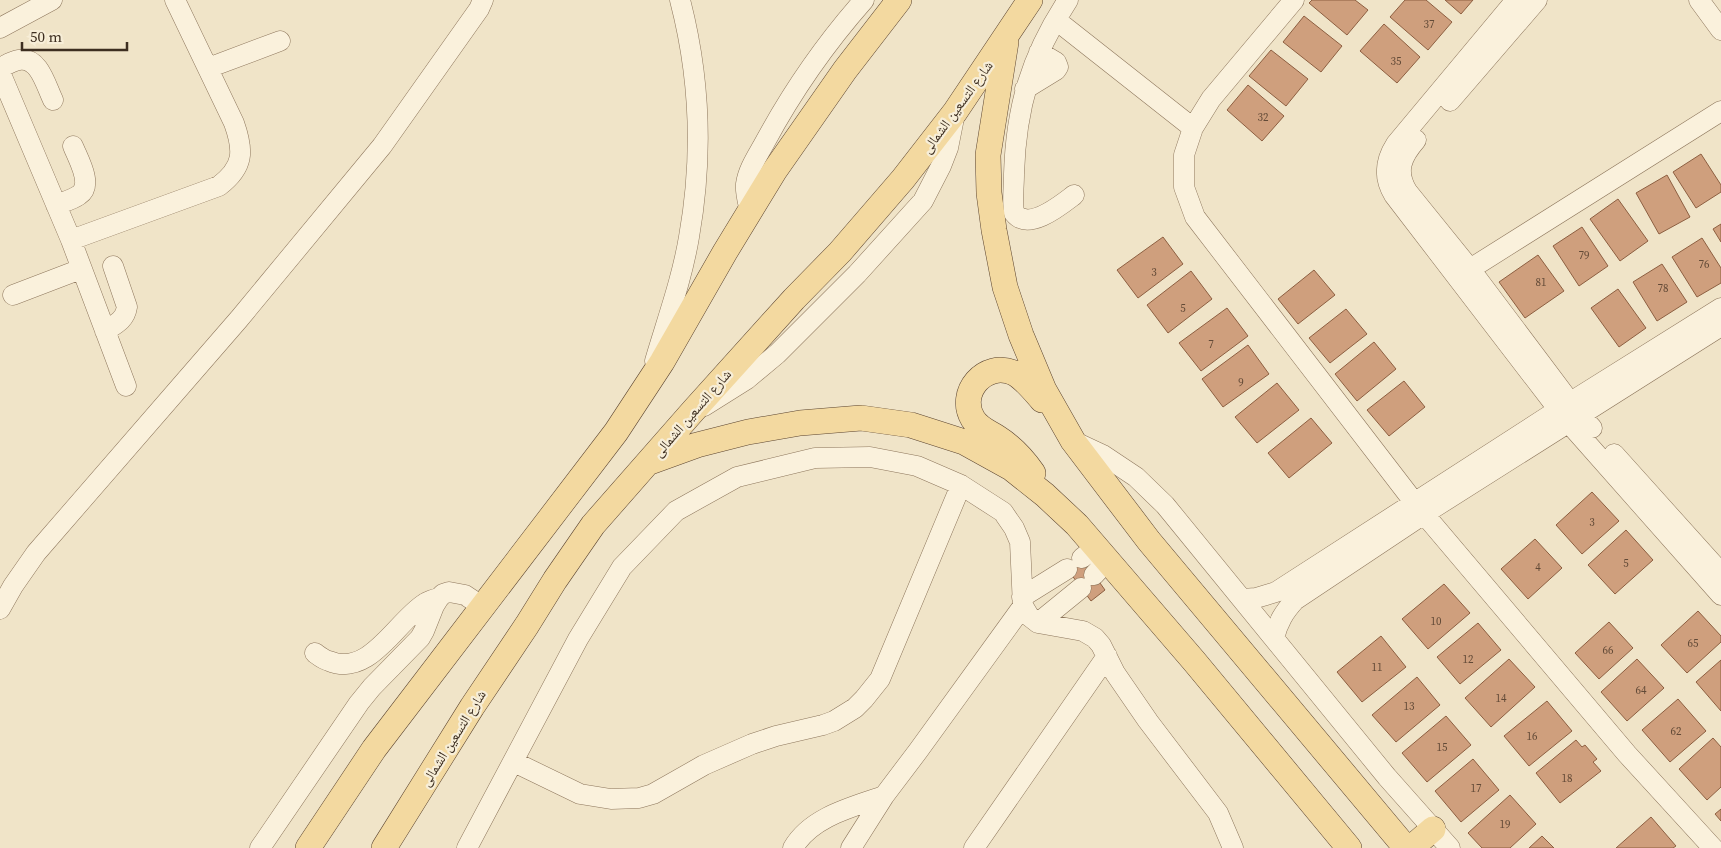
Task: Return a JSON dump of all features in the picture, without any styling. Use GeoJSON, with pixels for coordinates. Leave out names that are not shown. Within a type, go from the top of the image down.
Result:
{"type":"FeatureCollection","features":[{"type":"Feature","properties":{"kind":"main road"},"geometry":{"type":"LineString","coordinates":[[308,848],[374,750],[596,459],[649,384],[750,211],[809,120],[872,33],[899,0]]}},
{"type":"Feature","properties":{"kind":"main road","name":"شارع التسعين الشمالى"},"geometry":{"type":"LineString","coordinates":[[384,848],[472,706],[593,525],[794,299],[856,235],[955,112],[1030,0]]}},
{"type":"Feature","properties":{"kind":"main road"},"geometry":{"type":"LineString","coordinates":[[1007,36],[988,155],[989,193],[1005,287],[1031,363],[1073,441],[1178,578],[1406,848]]}},
{"type":"Feature","properties":{"kind":"main road"},"geometry":{"type":"LineString","coordinates":[[1045,495],[1023,460],[1011,448],[984,430],[974,420],[968,406],[970,391],[973,385],[984,375],[999,370],[1006,371],[1020,377],[1058,416]]}},
{"type":"Feature","properties":{"kind":"main road"},"geometry":{"type":"LineString","coordinates":[[648,463],[697,445],[748,432],[800,423],[861,418],[911,425],[964,442],[1010,468],[1045,495],[1077,525],[1088,566],[1194,661],[1349,848]]}},
{"type":"Feature","properties":{"kind":"main road"},"geometry":{"type":"LineString","coordinates":[[1411,848],[1433,829]]}},
{"type":"Feature","properties":{"kind":"street"},"geometry":{"type":"LineString","coordinates":[[0,28],[52,0]]}},
{"type":"Feature","properties":{"kind":"street"},"geometry":{"type":"LineString","coordinates":[[71,240],[219,186],[230,177],[238,166],[241,152],[239,138],[175,0]]}},
{"type":"Feature","properties":{"kind":"street"},"geometry":{"type":"LineString","coordinates":[[0,609],[12,586],[36,553],[239,319],[382,146],[483,0]]}},
{"type":"Feature","properties":{"kind":"street"},"geometry":{"type":"LineString","coordinates":[[649,384],[684,260],[695,192],[698,128],[695,75],[680,0]]}},
{"type":"Feature","properties":{"kind":"street"},"geometry":{"type":"LineString","coordinates":[[750,211],[746,198],[746,184],[750,171],[767,138],[820,56],[864,0]]}},
{"type":"Feature","properties":{"kind":"street"},"geometry":{"type":"LineString","coordinates":[[1068,0],[1039,52],[1056,62],[1058,67],[1052,73],[1026,89],[1016,143],[1014,213],[1025,219],[1043,216],[1074,195]]}},
{"type":"Feature","properties":{"kind":"street"},"geometry":{"type":"LineString","coordinates":[[1294,0],[1211,99],[1193,128],[1184,155],[1184,187],[1195,217],[1419,508],[1628,754],[1713,848]]}},
{"type":"Feature","properties":{"kind":"street"},"geometry":{"type":"LineString","coordinates":[[1516,0],[1396,144],[1388,159],[1386,176],[1388,183],[1394,195],[1569,412],[1721,596]]}},
{"type":"Feature","properties":{"kind":"street"},"geometry":{"type":"LineString","coordinates":[[1537,0],[1408,149],[1402,160],[1400,173],[1404,186],[1470,269],[1569,412],[1721,573]]}},
{"type":"Feature","properties":{"kind":"street"},"geometry":{"type":"LineString","coordinates":[[1698,0],[1721,30]]}},
{"type":"Feature","properties":{"kind":"street"},"geometry":{"type":"LineString","coordinates":[[1056,20],[1193,128]]}},
{"type":"Feature","properties":{"kind":"street"},"geometry":{"type":"LineString","coordinates":[[208,68],[280,40]]}},
{"type":"Feature","properties":{"kind":"street"},"geometry":{"type":"LineString","coordinates":[[0,68],[17,60],[31,62],[38,69],[53,100]]}},
{"type":"Feature","properties":{"kind":"street"},"geometry":{"type":"LineString","coordinates":[[0,72],[71,240],[126,386]]}},
{"type":"Feature","properties":{"kind":"street"},"geometry":{"type":"LineString","coordinates":[[1470,269],[1721,111]]}},
{"type":"Feature","properties":{"kind":"street"},"geometry":{"type":"LineString","coordinates":[[56,205],[81,194],[86,186],[85,177],[73,146]]}},
{"type":"Feature","properties":{"kind":"street"},"geometry":{"type":"LineString","coordinates":[[105,331],[122,320],[126,314],[127,307],[113,266]]}},
{"type":"Feature","properties":{"kind":"street"},"geometry":{"type":"LineString","coordinates":[[13,295],[81,269]]}},
{"type":"Feature","properties":{"kind":"street"},"geometry":{"type":"LineString","coordinates":[[1242,599],[1256,598],[1276,592],[1419,508],[1569,412],[1721,308]]}},
{"type":"Feature","properties":{"kind":"street"},"geometry":{"type":"LineString","coordinates":[[1569,412],[1721,326]]}},
{"type":"Feature","properties":{"kind":"street"},"geometry":{"type":"LineString","coordinates":[[1073,441],[1103,454],[1136,477],[1165,504],[1387,777],[1450,848]]}},
{"type":"Feature","properties":{"kind":"street"},"geometry":{"type":"LineString","coordinates":[[467,848],[578,639],[622,567],[676,511],[737,477],[815,458],[870,457],[917,466],[961,485],[1003,512],[1014,528],[1020,542],[1022,602],[1029,616],[1038,623],[1088,633],[1101,645],[1115,673],[1148,721],[1218,813],[1233,848]]}},
{"type":"Feature","properties":{"kind":"street"},"geometry":{"type":"LineString","coordinates":[[514,762],[580,794],[610,799],[639,798],[653,794],[695,769],[727,754],[776,736],[824,725],[844,715],[864,699],[880,679],[961,485]]}},
{"type":"Feature","properties":{"kind":"street"},"geometry":{"type":"LineString","coordinates":[[1274,638],[1278,624],[1285,611],[1295,600],[1419,508]]}},
{"type":"Feature","properties":{"kind":"street"},"geometry":{"type":"LineString","coordinates":[[851,848],[884,796],[918,752],[1022,602],[1088,566]]}},
{"type":"Feature","properties":{"kind":"street"},"geometry":{"type":"LineString","coordinates":[[1038,623],[1088,566]]}},
{"type":"Feature","properties":{"kind":"street"},"geometry":{"type":"LineString","coordinates":[[315,653],[337,664],[346,664],[362,659],[385,642],[423,604],[450,592],[457,593],[483,606]]}},
{"type":"Feature","properties":{"kind":"street"},"geometry":{"type":"LineString","coordinates":[[260,848],[359,703],[376,682],[420,638],[438,598]]}},
{"type":"Feature","properties":{"kind":"street"},"geometry":{"type":"LineString","coordinates":[[974,848],[1107,656]]}},
{"type":"Feature","properties":{"kind":"street"},"geometry":{"type":"LineString","coordinates":[[793,848],[800,838],[812,827],[843,810],[884,796]]}},
{"type":"Feature","properties":{"kind":"street"},"geometry":{"type":"LineString","coordinates":[[1326,820],[1338,848]]}},
{"type":"Feature","properties":{"kind":"building"},"geometry":{"type":"Polygon","coordinates":[[[1312,0],[1355,0],[1368,10],[1347,35],[1309,3],[1312,0]]]}},
{"type":"Feature","properties":{"kind":"building"},"geometry":{"type":"Polygon","coordinates":[[[1405,0],[1426,0],[1452,22],[1428,50],[1390,17],[1405,0]]]}},
{"type":"Feature","properties":{"kind":"building"},"geometry":{"type":"Polygon","coordinates":[[[1445,0],[1473,0],[1461,14],[1445,0]]]}},
{"type":"Feature","properties":{"kind":"building"},"geometry":{"type":"Polygon","coordinates":[[[1304,16],[1342,46],[1321,72],[1283,42],[1304,16]]]}},
{"type":"Feature","properties":{"kind":"building"},"geometry":{"type":"Polygon","coordinates":[[[1384,24],[1420,57],[1397,83],[1360,51],[1384,24]]]}},
{"type":"Feature","properties":{"kind":"building"},"geometry":{"type":"Polygon","coordinates":[[[1271,50],[1308,79],[1286,106],[1249,76],[1271,50]]]}},
{"type":"Feature","properties":{"kind":"building"},"geometry":{"type":"Polygon","coordinates":[[[1248,85],[1284,116],[1262,141],[1227,110],[1248,85]]]}},
{"type":"Feature","properties":{"kind":"building"},"geometry":{"type":"Polygon","coordinates":[[[1701,154],[1721,185],[1721,192],[1696,208],[1673,172],[1701,154]]]}},
{"type":"Feature","properties":{"kind":"building"},"geometry":{"type":"Polygon","coordinates":[[[1667,175],[1690,217],[1659,234],[1636,193],[1667,175]]]}},
{"type":"Feature","properties":{"kind":"building"},"geometry":{"type":"Polygon","coordinates":[[[1618,199],[1648,241],[1620,261],[1590,219],[1618,199]]]}},
{"type":"Feature","properties":{"kind":"building"},"geometry":{"type":"Polygon","coordinates":[[[1721,224],[1721,242],[1713,229],[1721,224]]]}},
{"type":"Feature","properties":{"kind":"building"},"geometry":{"type":"Polygon","coordinates":[[[1582,227],[1608,266],[1579,286],[1553,246],[1582,227]]]}},
{"type":"Feature","properties":{"kind":"building"},"geometry":{"type":"Polygon","coordinates":[[[1163,237],[1183,264],[1138,298],[1117,270],[1163,237]]]}},
{"type":"Feature","properties":{"kind":"building"},"geometry":{"type":"Polygon","coordinates":[[[1702,238],[1721,268],[1721,283],[1697,297],[1672,257],[1702,238]]]}},
{"type":"Feature","properties":{"kind":"building"},"geometry":{"type":"Polygon","coordinates":[[[1538,255],[1564,291],[1525,318],[1499,282],[1538,255]]]}},
{"type":"Feature","properties":{"kind":"building"},"geometry":{"type":"Polygon","coordinates":[[[1662,264],[1687,302],[1657,321],[1633,282],[1662,264]]]}},
{"type":"Feature","properties":{"kind":"building"},"geometry":{"type":"Polygon","coordinates":[[[1314,270],[1335,295],[1298,324],[1278,299],[1314,270]]]}},
{"type":"Feature","properties":{"kind":"building"},"geometry":{"type":"Polygon","coordinates":[[[1191,271],[1212,299],[1168,333],[1147,305],[1191,271]]]}},
{"type":"Feature","properties":{"kind":"building"},"geometry":{"type":"Polygon","coordinates":[[[1618,289],[1646,328],[1619,347],[1591,308],[1618,289]]]}},
{"type":"Feature","properties":{"kind":"building"},"geometry":{"type":"Polygon","coordinates":[[[1227,308],[1248,336],[1201,371],[1179,343],[1227,308]]]}},
{"type":"Feature","properties":{"kind":"building"},"geometry":{"type":"Polygon","coordinates":[[[1346,309],[1367,334],[1330,363],[1309,338],[1346,309]]]}},
{"type":"Feature","properties":{"kind":"building"},"geometry":{"type":"Polygon","coordinates":[[[1374,342],[1396,369],[1357,401],[1335,374],[1374,342]]]}},
{"type":"Feature","properties":{"kind":"building"},"geometry":{"type":"Polygon","coordinates":[[[1248,345],[1269,374],[1223,407],[1202,379],[1248,345]]]}},
{"type":"Feature","properties":{"kind":"building"},"geometry":{"type":"Polygon","coordinates":[[[1404,381],[1425,407],[1389,436],[1367,410],[1404,381]]]}},
{"type":"Feature","properties":{"kind":"building"},"geometry":{"type":"Polygon","coordinates":[[[1277,383],[1299,410],[1257,443],[1235,417],[1277,383]]]}},
{"type":"Feature","properties":{"kind":"building"},"geometry":{"type":"Polygon","coordinates":[[[1311,418],[1332,443],[1289,478],[1268,453],[1311,418]]]}},
{"type":"Feature","properties":{"kind":"building"},"geometry":{"type":"Polygon","coordinates":[[[1592,492],[1619,521],[1582,554],[1556,525],[1592,492]]]}},
{"type":"Feature","properties":{"kind":"building"},"geometry":{"type":"Polygon","coordinates":[[[1626,530],[1653,560],[1615,594],[1588,565],[1626,530]]]}},
{"type":"Feature","properties":{"kind":"building"},"geometry":{"type":"Polygon","coordinates":[[[1535,539],[1562,568],[1528,599],[1501,569],[1535,539]]]}},
{"type":"Feature","properties":{"kind":"building"},"geometry":{"type":"Polygon","coordinates":[[[1080,555],[1105,590],[1091,601],[1065,566],[1080,555]]]}},
{"type":"Feature","properties":{"kind":"building"},"geometry":{"type":"Polygon","coordinates":[[[1444,584],[1470,613],[1428,649],[1402,619],[1444,584]]]}},
{"type":"Feature","properties":{"kind":"building"},"geometry":{"type":"Polygon","coordinates":[[[1698,611],[1721,636],[1721,642],[1687,673],[1661,645],[1698,611]]]}},
{"type":"Feature","properties":{"kind":"building"},"geometry":{"type":"Polygon","coordinates":[[[1609,622],[1633,648],[1599,679],[1575,653],[1609,622]]]}},
{"type":"Feature","properties":{"kind":"building"},"geometry":{"type":"Polygon","coordinates":[[[1478,623],[1501,650],[1460,684],[1437,657],[1478,623]]]}},
{"type":"Feature","properties":{"kind":"building"},"geometry":{"type":"Polygon","coordinates":[[[1381,636],[1406,667],[1362,702],[1337,672],[1381,636]]]}},
{"type":"Feature","properties":{"kind":"building"},"geometry":{"type":"Polygon","coordinates":[[[1509,659],[1535,687],[1491,727],[1465,698],[1509,659]]]}},
{"type":"Feature","properties":{"kind":"building"},"geometry":{"type":"Polygon","coordinates":[[[1637,659],[1664,688],[1627,721],[1601,692],[1637,659]]]}},
{"type":"Feature","properties":{"kind":"building"},"geometry":{"type":"Polygon","coordinates":[[[1721,660],[1721,711],[1696,682],[1721,660]]]}},
{"type":"Feature","properties":{"kind":"building"},"geometry":{"type":"Polygon","coordinates":[[[1417,677],[1440,705],[1396,742],[1372,715],[1417,677]]]}},
{"type":"Feature","properties":{"kind":"building"},"geometry":{"type":"Polygon","coordinates":[[[1678,699],[1706,731],[1670,762],[1642,730],[1678,699]]]}},
{"type":"Feature","properties":{"kind":"building"},"geometry":{"type":"Polygon","coordinates":[[[1547,701],[1572,731],[1529,766],[1504,736],[1547,701]]]}},
{"type":"Feature","properties":{"kind":"building"},"geometry":{"type":"Polygon","coordinates":[[[1446,716],[1471,745],[1427,782],[1402,753],[1446,716]]]}},
{"type":"Feature","properties":{"kind":"building"},"geometry":{"type":"Polygon","coordinates":[[[1713,738],[1721,747],[1721,787],[1707,800],[1679,769],[1713,738]]]}},
{"type":"Feature","properties":{"kind":"building"},"geometry":{"type":"Polygon","coordinates":[[[1576,740],[1582,747],[1585,745],[1597,759],[1593,762],[1601,771],[1560,803],[1536,773],[1576,740]]]}},
{"type":"Feature","properties":{"kind":"building"},"geometry":{"type":"Polygon","coordinates":[[[1473,759],[1499,790],[1461,822],[1435,791],[1473,759]]]}},
{"type":"Feature","properties":{"kind":"building"},"geometry":{"type":"Polygon","coordinates":[[[1510,795],[1536,824],[1510,848],[1482,848],[1468,833],[1510,795]]]}},
{"type":"Feature","properties":{"kind":"building"},"geometry":{"type":"Polygon","coordinates":[[[1721,809],[1721,821],[1715,814],[1721,809]]]}},
{"type":"Feature","properties":{"kind":"building"},"geometry":{"type":"Polygon","coordinates":[[[1651,817],[1676,846],[1673,848],[1616,848],[1651,817]]]}},
{"type":"Feature","properties":{"kind":"building"},"geometry":{"type":"Polygon","coordinates":[[[1542,836],[1554,848],[1529,848],[1542,836]]]}}]}
